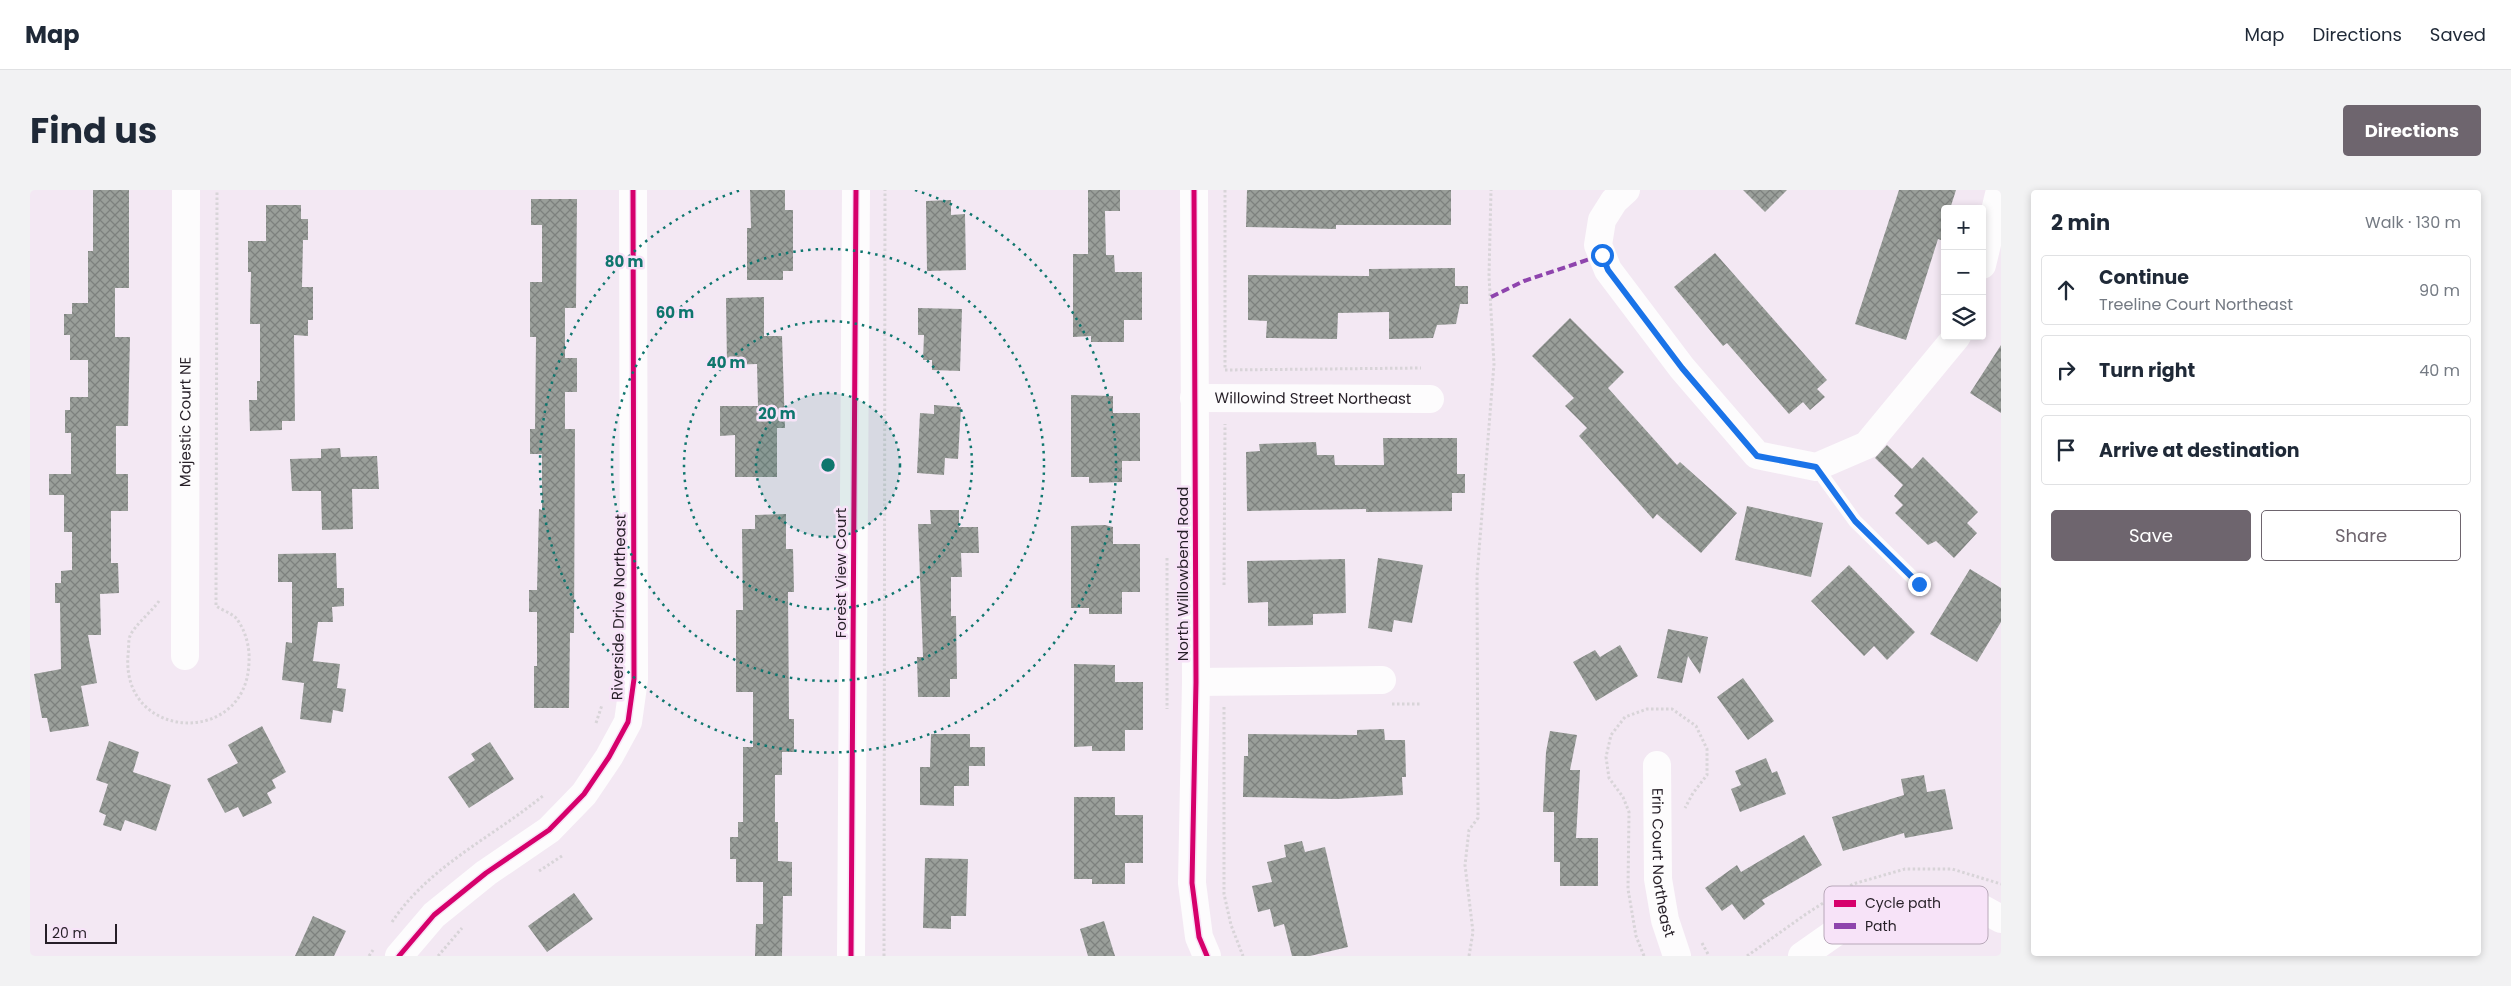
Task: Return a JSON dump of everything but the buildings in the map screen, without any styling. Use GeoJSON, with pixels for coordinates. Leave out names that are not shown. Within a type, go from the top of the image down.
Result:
{"type":"FeatureCollection","features":[{"type":"Feature","properties":{"kind":"street","name":"Majestic Court NE"},"geometry":{"type":"LineString","coordinates":[[185,656],[186,190]]}},
{"type":"Feature","properties":{"kind":"street","name":"Riverside Drive Northeast"},"geometry":{"type":"LineString","coordinates":[[387,952],[486,872],[549,830],[584,794],[610,758],[628,722],[634,679],[633,190]]}},
{"type":"Feature","properties":{"kind":"street","name":"Forest View Court"},"geometry":{"type":"LineString","coordinates":[[851,956],[856,190]]}},
{"type":"Feature","properties":{"kind":"street","name":"North Willowbend Road"},"geometry":{"type":"LineString","coordinates":[[1194,190],[1196,682],[1192,883],[1199,937],[1207,956]]}},
{"type":"Feature","properties":{"kind":"street"},"geometry":{"type":"LineString","coordinates":[[1626,190],[1614,201],[1602,220],[1598,245],[1608,270],[1682,368],[1757,456],[1816,467],[1867,445],[1954,340]]}},
{"type":"Feature","properties":{"kind":"street"},"geometry":{"type":"LineString","coordinates":[[1986,250],[2000,190]]}},
{"type":"Feature","properties":{"kind":"street","name":"Willowind Street Northeast"},"geometry":{"type":"LineString","coordinates":[[1194,398],[1430,399]]}},
{"type":"Feature","properties":{"kind":"street"},"geometry":{"type":"LineString","coordinates":[[1196,682],[1382,692]]}},
{"type":"Feature","properties":{"kind":"street","name":"Erin Court Northeast"},"geometry":{"type":"LineString","coordinates":[[1657,766],[1658,879],[1665,920],[1677,956]]}},
{"type":"Feature","properties":{"kind":"street"},"geometry":{"type":"LineString","coordinates":[[1988,912],[2001,918]]}},
{"type":"Feature","properties":{"kind":"street"},"geometry":{"type":"LineString","coordinates":[[1802,956],[1824,941]]}},
{"type":"Feature","properties":{"kind":"lane"},"geometry":{"type":"LineString","coordinates":[[1816,467],[1855,521],[1919,584]]}},
{"type":"Feature","properties":{"kind":"path"},"geometry":{"type":"LineString","coordinates":[[884,956],[885,190]]}},
{"type":"Feature","properties":{"kind":"path"},"geometry":{"type":"LineString","coordinates":[[1226,190],[1224,370],[1421,368]]}},
{"type":"Feature","properties":{"kind":"path"},"geometry":{"type":"LineString","coordinates":[[1469,956],[1473,932],[1465,865],[1468,830],[1478,818],[1477,576],[1494,364],[1489,276],[1491,190]]}},
{"type":"Feature","properties":{"kind":"path"},"geometry":{"type":"LineString","coordinates":[[1224,419],[1224,586]]}},
{"type":"Feature","properties":{"kind":"path"},"geometry":{"type":"LineString","coordinates":[[1382,692],[1422,704]]}},
{"type":"Feature","properties":{"kind":"path"},"geometry":{"type":"LineString","coordinates":[[595,726],[605,699]]}},
{"type":"Feature","properties":{"kind":"path"},"geometry":{"type":"LineString","coordinates":[[1224,704],[1224,894],[1230,925],[1243,956]]}},
{"type":"Feature","properties":{"kind":"path"},"geometry":{"type":"LineString","coordinates":[[391,923],[402,907],[434,875],[545,794]]}},
{"type":"Feature","properties":{"kind":"path"},"geometry":{"type":"LineString","coordinates":[[535,873],[562,856]]}},
{"type":"Feature","properties":{"kind":"path"},"geometry":{"type":"LineString","coordinates":[[438,956],[465,924]]}},
{"type":"Feature","properties":{"kind":"path"},"geometry":{"type":"LineString","coordinates":[[369,956],[387,952]]}},
{"type":"Feature","properties":{"kind":"marked path"},"geometry":{"type":"LineString","coordinates":[[1491,297],[1524,281],[1602,255]]}},
{"type":"Feature","properties":{"kind":"cycle path"},"geometry":{"type":"LineString","coordinates":[[399,956],[434,915],[486,873],[549,830],[584,794],[609,757],[628,722],[634,679],[633,190]]}},
{"type":"Feature","properties":{"kind":"cycle path"},"geometry":{"type":"LineString","coordinates":[[851,956],[856,190]]}},
{"type":"Feature","properties":{"kind":"cycle path"},"geometry":{"type":"LineString","coordinates":[[1194,190],[1196,682],[1192,883],[1199,937],[1207,956]]}},
{"type":"Feature","properties":{"kind":"route"},"geometry":{"type":"LineString","coordinates":[[1602,255],[1608,270],[1682,368],[1757,456],[1816,467],[1855,521],[1919,584]]}}]}
